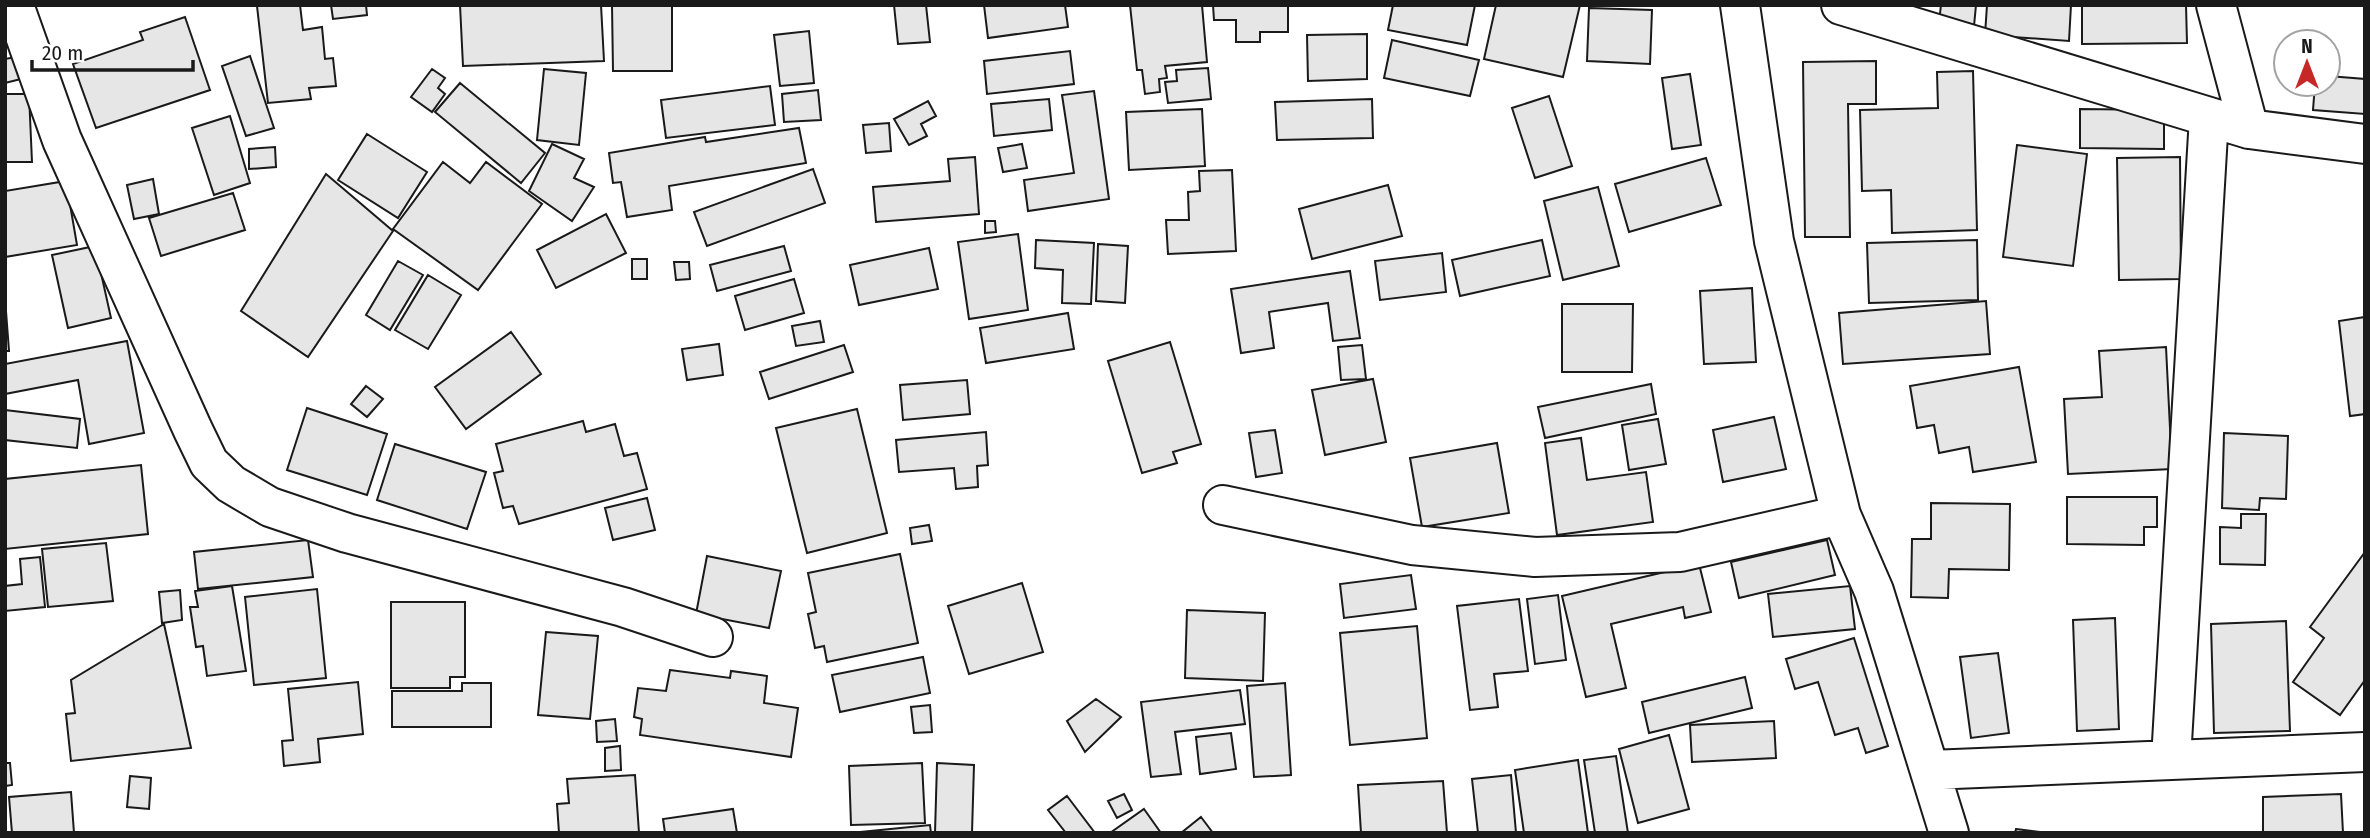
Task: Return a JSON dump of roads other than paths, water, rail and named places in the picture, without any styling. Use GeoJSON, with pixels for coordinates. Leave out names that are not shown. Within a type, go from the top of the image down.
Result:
{"type":"FeatureCollection","features":[{"type":"Feature","properties":{"kind":"street"},"geometry":{"type":"LineString","coordinates":[[15,5],[73,165],[209,463],[231,484],[270,507],[347,533],[623,607],[713,637]]}},
{"type":"Feature","properties":{"kind":"street"},"geometry":{"type":"LineString","coordinates":[[1740,5],[1774,241],[1841,515],[1874,591],[1950,833]]}},
{"type":"Feature","properties":{"kind":"street"},"geometry":{"type":"LineString","coordinates":[[1841,5],[2249,129],[2365,144]]}},
{"type":"Feature","properties":{"kind":"street"},"geometry":{"type":"LineString","coordinates":[[2216,5],[2249,129]]}},
{"type":"Feature","properties":{"kind":"street"},"geometry":{"type":"LineString","coordinates":[[2172,759],[2209,117]]}},
{"type":"Feature","properties":{"kind":"street"},"geometry":{"type":"LineString","coordinates":[[1223,505],[1412,545],[1535,556],[1680,552],[1841,515]]}},
{"type":"Feature","properties":{"kind":"street"},"geometry":{"type":"LineString","coordinates":[[1930,770],[2365,752]]}}]}
